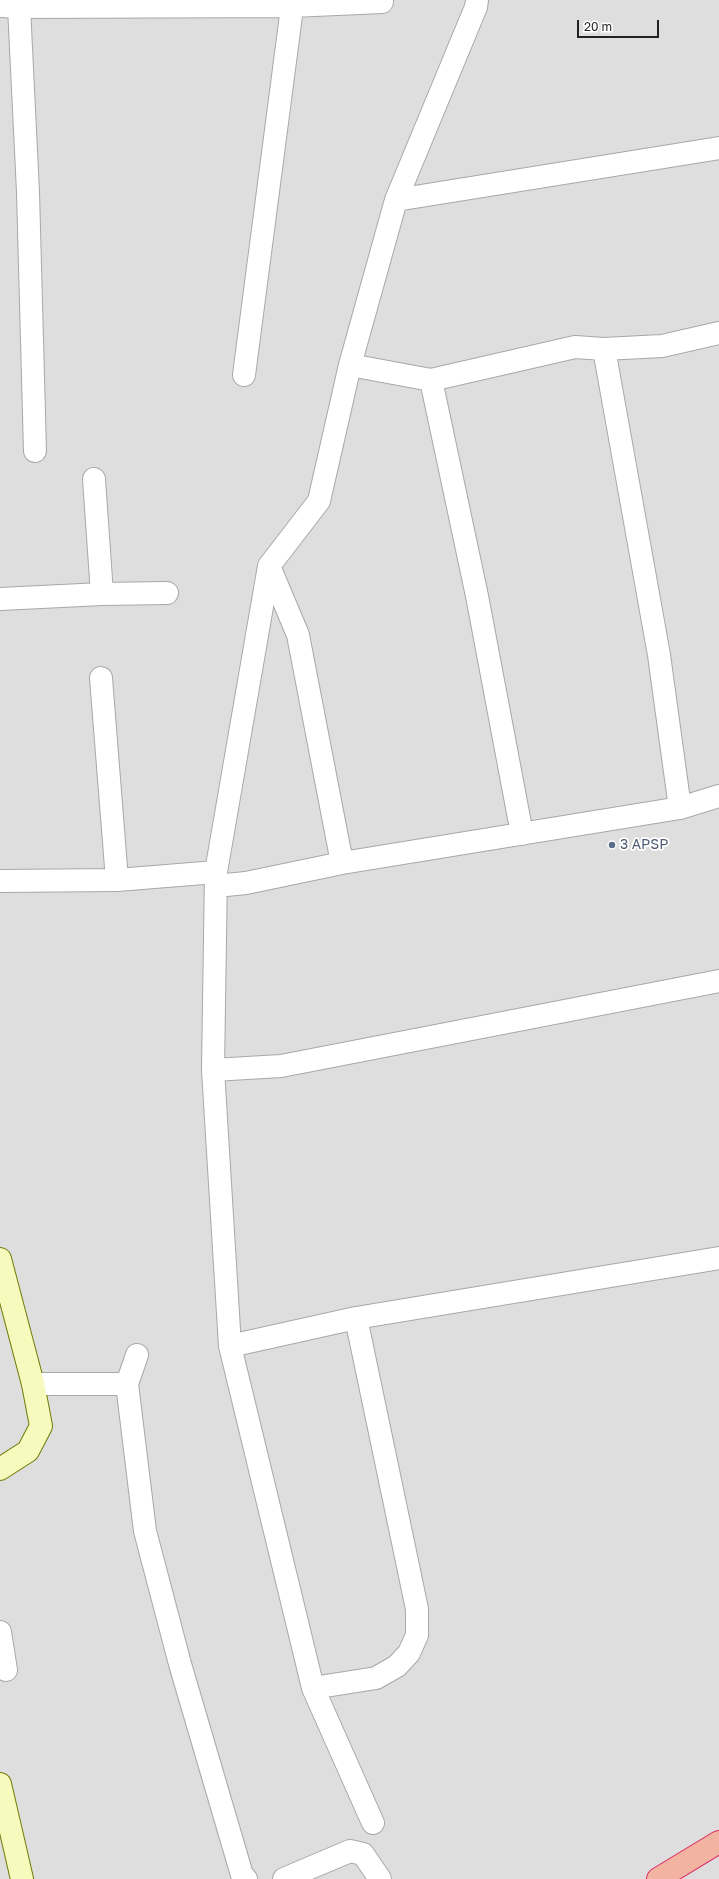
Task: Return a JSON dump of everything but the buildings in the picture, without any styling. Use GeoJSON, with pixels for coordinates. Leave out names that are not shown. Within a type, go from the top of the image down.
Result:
{"type":"FeatureCollection","features":[{"type":"Feature","properties":{"kind":"highway"},"geometry":{"type":"LineString","coordinates":[[658,1879],[719,1842]]}},
{"type":"Feature","properties":{"kind":"main road"},"geometry":{"type":"LineString","coordinates":[[0,1259],[33,1384],[41,1426],[28,1451],[0,1469]]}},
{"type":"Feature","properties":{"kind":"main road"},"geometry":{"type":"LineString","coordinates":[[0,1784],[22,1879]]}},
{"type":"Feature","properties":{"kind":"street"},"geometry":{"type":"LineString","coordinates":[[373,1823],[313,1688],[230,1346],[213,1070],[216,879],[269,566],[319,501],[350,365],[396,200],[476,7],[477,0]]}},
{"type":"Feature","properties":{"kind":"street"},"geometry":{"type":"LineString","coordinates":[[35,451],[28,200],[10,6],[382,2]]}},
{"type":"Feature","properties":{"kind":"street"},"geometry":{"type":"LineString","coordinates":[[244,375],[292,3]]}},
{"type":"Feature","properties":{"kind":"street"},"geometry":{"type":"LineString","coordinates":[[396,200],[719,148]]}},
{"type":"Feature","properties":{"kind":"street"},"geometry":{"type":"LineString","coordinates":[[350,365],[431,380],[575,347],[604,349],[662,346],[719,333]]}},
{"type":"Feature","properties":{"kind":"street"},"geometry":{"type":"LineString","coordinates":[[604,349],[659,655],[680,808]]}},
{"type":"Feature","properties":{"kind":"street"},"geometry":{"type":"LineString","coordinates":[[431,380],[477,596],[522,834]]}},
{"type":"Feature","properties":{"kind":"street"},"geometry":{"type":"LineString","coordinates":[[94,479],[102,594]]}},
{"type":"Feature","properties":{"kind":"street"},"geometry":{"type":"LineString","coordinates":[[269,566],[298,634],[342,864]]}},
{"type":"Feature","properties":{"kind":"street"},"geometry":{"type":"LineString","coordinates":[[0,599],[102,594],[167,594]]}},
{"type":"Feature","properties":{"kind":"street"},"geometry":{"type":"LineString","coordinates":[[101,678],[117,880]]}},
{"type":"Feature","properties":{"kind":"street"},"geometry":{"type":"LineString","coordinates":[[0,881],[216,879],[246,883],[342,864],[680,808],[719,796]]}},
{"type":"Feature","properties":{"kind":"street"},"geometry":{"type":"LineString","coordinates":[[213,1070],[281,1066],[719,981]]}},
{"type":"Feature","properties":{"kind":"street"},"geometry":{"type":"LineString","coordinates":[[230,1346],[356,1318],[719,1258]]}},
{"type":"Feature","properties":{"kind":"street"},"geometry":{"type":"LineString","coordinates":[[313,1688],[376,1678],[397,1666],[409,1653],[417,1636],[417,1609],[356,1318]]}},
{"type":"Feature","properties":{"kind":"street"},"geometry":{"type":"LineString","coordinates":[[137,1355],[127,1384],[144,1531],[180,1664],[240,1867],[246,1879]]}},
{"type":"Feature","properties":{"kind":"street"},"geometry":{"type":"LineString","coordinates":[[33,1384],[127,1384]]}},
{"type":"Feature","properties":{"kind":"street"},"geometry":{"type":"LineString","coordinates":[[0,1632],[6,1670]]}},
{"type":"Feature","properties":{"kind":"street"},"geometry":{"type":"LineString","coordinates":[[284,1879],[350,1851],[363,1854],[380,1879]]}},
{"type":"Feature","properties":{"kind":"shaded area"},"geometry":{"type":"Polygon","coordinates":[[[0,0],[719,0],[719,1879],[0,1879],[0,0]]]}},
{"type":"Feature","properties":{"kind":"place","name":"3 APSP"},"geometry":{"type":"Point","coordinates":[612,845]}}]}
